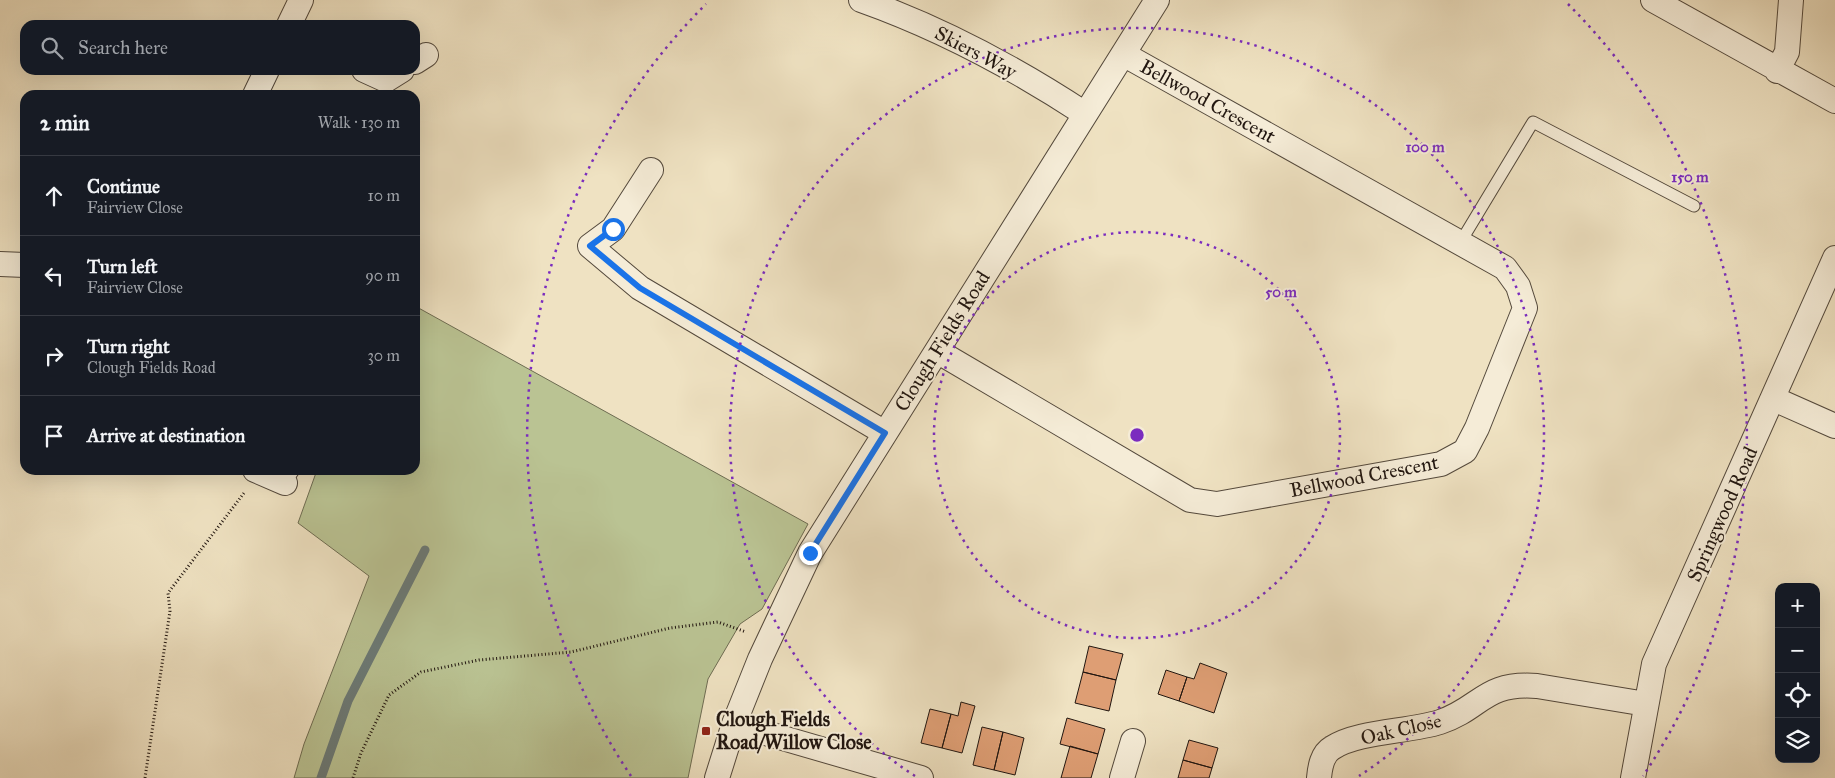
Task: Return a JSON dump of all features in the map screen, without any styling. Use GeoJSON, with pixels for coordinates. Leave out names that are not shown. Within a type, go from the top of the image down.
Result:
{"type":"FeatureCollection","features":[{"type":"Feature","properties":{"kind":"street"},"geometry":{"type":"LineString","coordinates":[[291,20],[301,0]]}},
{"type":"Feature","properties":{"kind":"street","name":"Skiers Way"},"geometry":{"type":"LineString","coordinates":[[861,0],[913,18],[973,48],[1085,114]]}},
{"type":"Feature","properties":{"kind":"street","name":"Clough Fields Road"},"geometry":{"type":"LineString","coordinates":[[717,778],[734,724],[769,639],[810,553],[1158,0]]}},
{"type":"Feature","properties":{"kind":"street"},"geometry":{"type":"LineString","coordinates":[[1653,0],[1777,71],[1835,101]]}},
{"type":"Feature","properties":{"kind":"street"},"geometry":{"type":"LineString","coordinates":[[1777,71],[1787,52],[1792,0]]}},
{"type":"Feature","properties":{"kind":"street","name":"Bellwood Crescent"},"geometry":{"type":"LineString","coordinates":[[936,351],[1190,500],[1217,504],[1440,464],[1464,450],[1477,428],[1525,308],[1518,286],[1505,268],[1124,54]]}},
{"type":"Feature","properties":{"kind":"street"},"geometry":{"type":"LineString","coordinates":[[257,90],[265,75]]}},
{"type":"Feature","properties":{"kind":"street"},"geometry":{"type":"LineString","coordinates":[[376,75],[392,82]]}},
{"type":"Feature","properties":{"kind":"street"},"geometry":{"type":"LineString","coordinates":[[652,170],[613,229],[590,246],[640,288],[885,433]]}},
{"type":"Feature","properties":{"kind":"street","name":"Springwood Road"},"geometry":{"type":"LineString","coordinates":[[1633,778],[1654,664],[1835,258]]}},
{"type":"Feature","properties":{"kind":"street"},"geometry":{"type":"LineString","coordinates":[[0,264],[20,265]]}},
{"type":"Feature","properties":{"kind":"street"},"geometry":{"type":"LineString","coordinates":[[1774,398],[1835,426]]}},
{"type":"Feature","properties":{"kind":"street","name":"Oak Close"},"geometry":{"type":"LineString","coordinates":[[1319,778],[1324,755],[1331,748],[1356,739],[1438,722],[1453,717],[1498,688],[1521,685],[1537,686],[1646,704]]}},
{"type":"Feature","properties":{"kind":"street"},"geometry":{"type":"LineString","coordinates":[[734,724],[857,769],[921,778]]}},
{"type":"Feature","properties":{"kind":"street"},"geometry":{"type":"LineString","coordinates":[[1122,778],[1133,741]]}},
{"type":"Feature","properties":{"kind":"lane"},"geometry":{"type":"LineString","coordinates":[[1460,243],[1533,122],[1694,206]]}},
{"type":"Feature","properties":{"kind":"path"},"geometry":{"type":"LineString","coordinates":[[145,778],[170,611],[168,593],[254,475]]}},
{"type":"Feature","properties":{"kind":"path"},"geometry":{"type":"LineString","coordinates":[[353,778],[361,753],[389,695],[421,672],[479,660],[572,652],[670,628],[718,622],[769,639]]}},
{"type":"Feature","properties":{"kind":"green space"},"geometry":{"type":"Polygon","coordinates":[[[420,309],[808,524],[762,609],[740,624],[708,679],[688,778],[294,778],[304,744],[369,576],[298,523],[315,475],[420,475],[420,309]]]}},
{"type":"Feature","properties":{"kind":"building"},"geometry":{"type":"Polygon","coordinates":[[[1089,646],[1123,654],[1116,680],[1083,672],[1089,646]]]}},
{"type":"Feature","properties":{"kind":"building"},"geometry":{"type":"Polygon","coordinates":[[[1200,663],[1227,673],[1214,713],[1179,701],[1187,677],[1194,679],[1200,663]]]}},
{"type":"Feature","properties":{"kind":"building"},"geometry":{"type":"Polygon","coordinates":[[[1166,670],[1187,677],[1179,701],[1158,694],[1166,670]]]}},
{"type":"Feature","properties":{"kind":"building"},"geometry":{"type":"Polygon","coordinates":[[[1083,672],[1116,680],[1109,711],[1075,703],[1083,672]]]}},
{"type":"Feature","properties":{"kind":"building"},"geometry":{"type":"Polygon","coordinates":[[[961,702],[975,706],[962,753],[942,748],[951,714],[958,716],[961,702]]]}},
{"type":"Feature","properties":{"kind":"building"},"geometry":{"type":"Polygon","coordinates":[[[930,709],[951,714],[942,748],[921,743],[930,709]]]}},
{"type":"Feature","properties":{"kind":"building"},"geometry":{"type":"Polygon","coordinates":[[[1067,718],[1105,729],[1098,754],[1060,744],[1067,718]]]}},
{"type":"Feature","properties":{"kind":"building"},"geometry":{"type":"Polygon","coordinates":[[[982,727],[1003,732],[994,770],[973,765],[982,727]]]}},
{"type":"Feature","properties":{"kind":"building"},"geometry":{"type":"Polygon","coordinates":[[[1003,732],[1024,738],[1015,775],[994,770],[1003,732]]]}},
{"type":"Feature","properties":{"kind":"building"},"geometry":{"type":"Polygon","coordinates":[[[1189,740],[1218,748],[1212,768],[1183,760],[1189,740]]]}},
{"type":"Feature","properties":{"kind":"building"},"geometry":{"type":"Polygon","coordinates":[[[1070,746],[1098,754],[1091,778],[1061,778],[1070,746]]]}},
{"type":"Feature","properties":{"kind":"building"},"geometry":{"type":"Polygon","coordinates":[[[1183,760],[1212,768],[1209,778],[1178,778],[1183,760]]]}},
{"type":"Feature","properties":{"kind":"waterway"},"geometry":{"type":"LineString","coordinates":[[321,778],[348,701],[425,550]]}},
{"type":"Feature","properties":{"kind":"place","name":"Clough Fields Road/Willow Close"},"geometry":{"type":"Point","coordinates":[706,731]}},
{"type":"Feature","properties":{"kind":"route"},"geometry":{"type":"LineString","coordinates":[[613,229],[590,246],[640,288],[869,426],[885,433],[810,553]]}}]}
